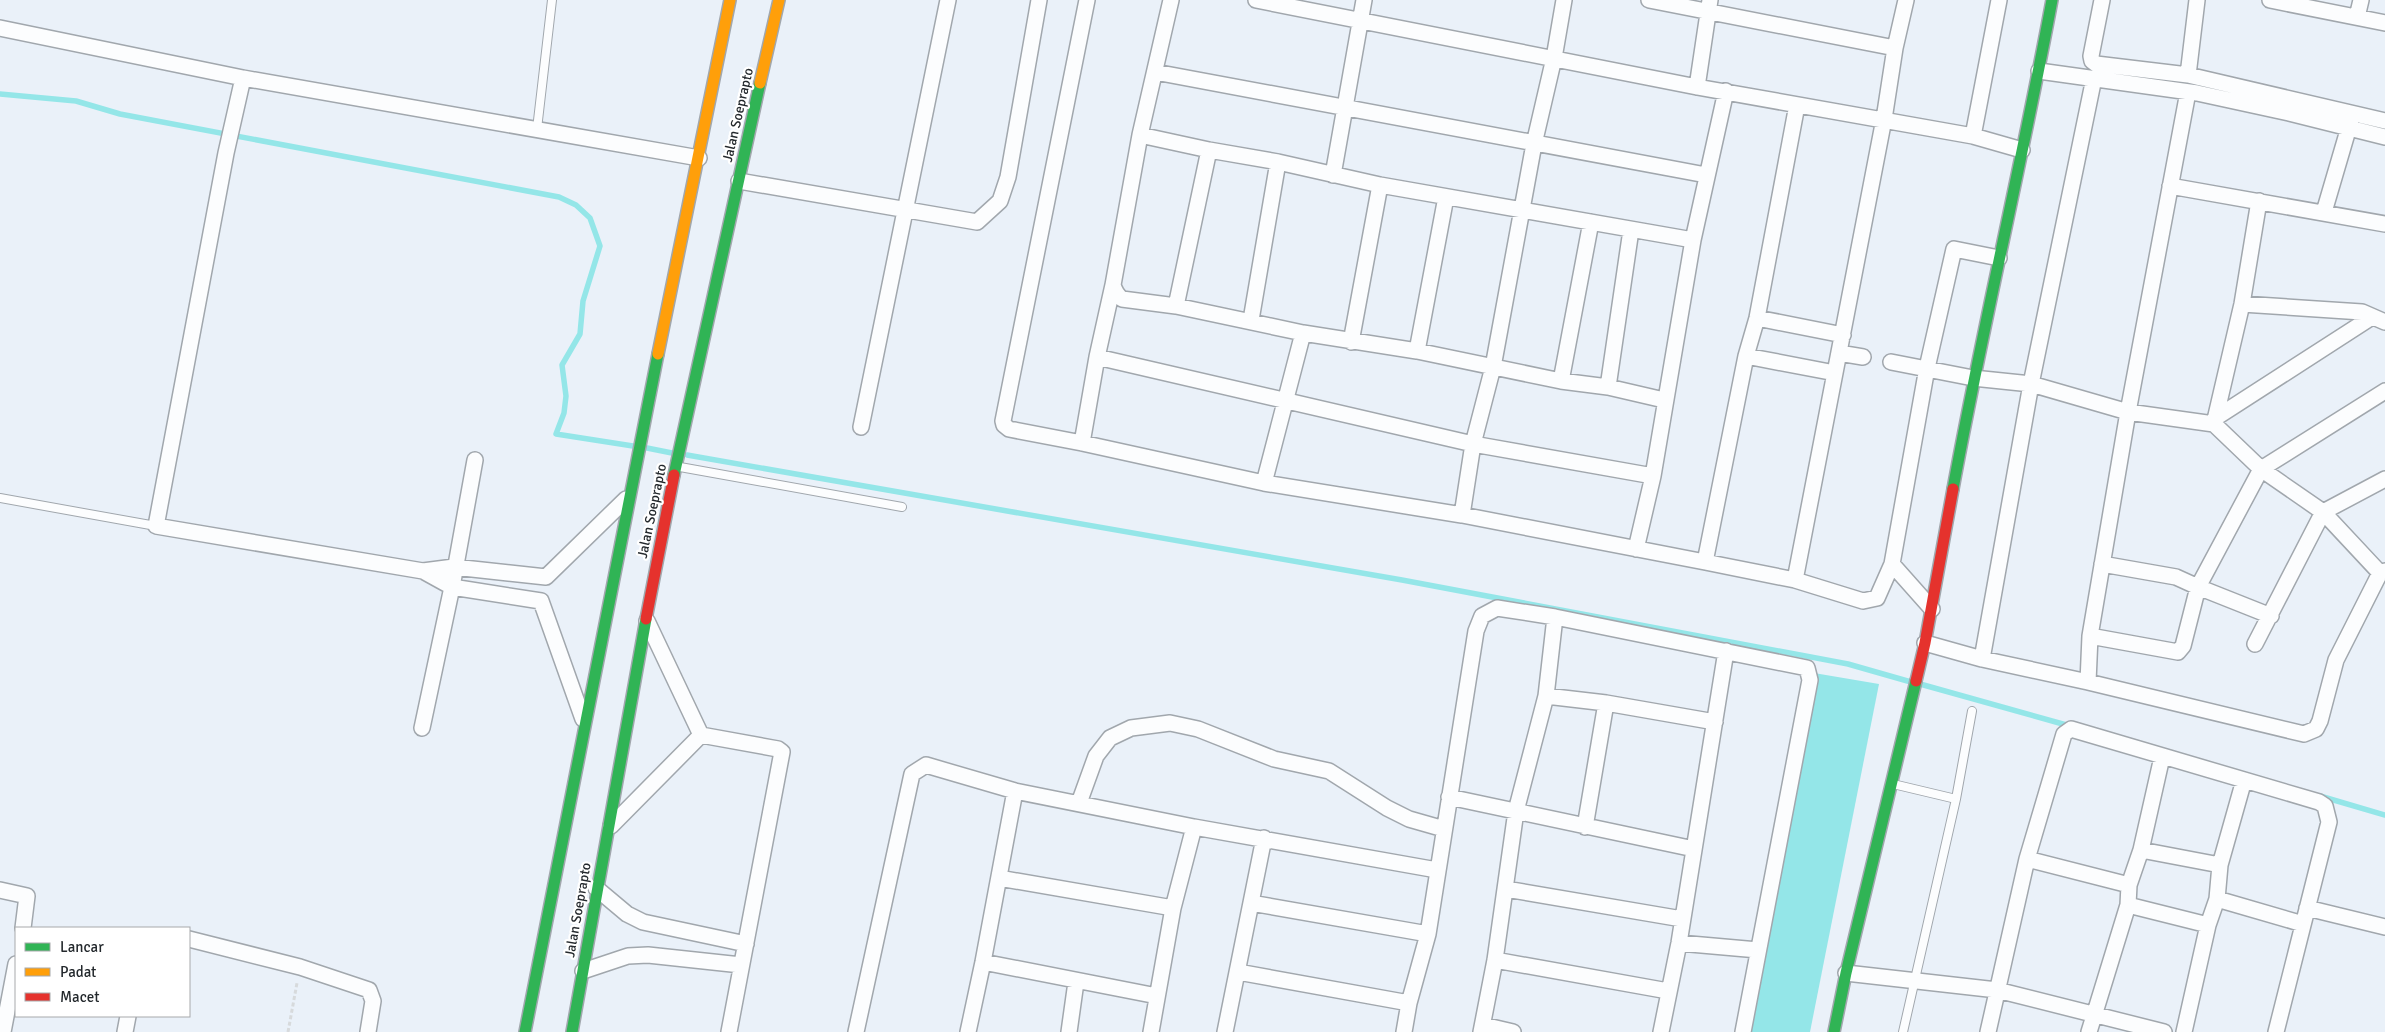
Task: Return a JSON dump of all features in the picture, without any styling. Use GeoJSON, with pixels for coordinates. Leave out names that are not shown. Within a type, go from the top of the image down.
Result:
{"type":"FeatureCollection","features":[{"type":"Feature","properties":{"kind":"main road","name":"Jalan Soeprapto"},"geometry":{"type":"LineString","coordinates":[[525,1032],[586,727],[629,496],[700,158],[730,0]]}},
{"type":"Feature","properties":{"kind":"main road","name":"Jalan Soeprapto"},"geometry":{"type":"LineString","coordinates":[[572,1032],[596,888],[646,617],[682,438],[779,0]]}},
{"type":"Feature","properties":{"kind":"main road"},"geometry":{"type":"LineString","coordinates":[[1834,1032],[1846,973],[1925,643],[1973,378],[2039,71],[2052,0]]}},
{"type":"Feature","properties":{"kind":"street"},"geometry":{"type":"LineString","coordinates":[[861,427],[948,0]]}},
{"type":"Feature","properties":{"kind":"street"},"geometry":{"type":"LineString","coordinates":[[738,181],[977,222],[1000,201],[1008,177],[1039,0]]}},
{"type":"Feature","properties":{"kind":"street"},"geometry":{"type":"LineString","coordinates":[[1087,0],[1003,421],[1004,426],[1008,430],[1082,442],[1264,483],[1462,515],[1705,562],[1795,580],[1863,601],[1870,601],[1877,598],[1892,564],[1927,368],[1954,248],[1999,258]]}},
{"type":"Feature","properties":{"kind":"street"},"geometry":{"type":"LineString","coordinates":[[1082,442],[1096,357],[1113,285],[1140,135],[1171,0]]}},
{"type":"Feature","properties":{"kind":"street"},"geometry":{"type":"LineString","coordinates":[[1256,0],[1360,22],[1797,105],[1973,136],[2022,150]]}},
{"type":"Feature","properties":{"kind":"street"},"geometry":{"type":"LineString","coordinates":[[1333,175],[1364,0]]}},
{"type":"Feature","properties":{"kind":"street"},"geometry":{"type":"LineString","coordinates":[[1462,515],[1473,444],[1493,367],[1534,144],[1554,58],[1564,0]]}},
{"type":"Feature","properties":{"kind":"street"},"geometry":{"type":"LineString","coordinates":[[1649,0],[1708,6],[1895,48]]}},
{"type":"Feature","properties":{"kind":"street"},"geometry":{"type":"LineString","coordinates":[[1795,580],[1884,119],[1895,48],[1906,0]]}},
{"type":"Feature","properties":{"kind":"street"},"geometry":{"type":"LineString","coordinates":[[1973,136],[1998,0]]}},
{"type":"Feature","properties":{"kind":"street"},"geometry":{"type":"LineString","coordinates":[[2102,0],[2092,61],[2103,65],[2188,75],[2385,122]]}},
{"type":"Feature","properties":{"kind":"street"},"geometry":{"type":"LineString","coordinates":[[2188,75],[2197,0]]}},
{"type":"Feature","properties":{"kind":"street"},"geometry":{"type":"LineString","coordinates":[[2270,0],[2385,23]]}},
{"type":"Feature","properties":{"kind":"street"},"geometry":{"type":"LineString","coordinates":[[2357,17],[2361,0]]}},
{"type":"Feature","properties":{"kind":"street"},"geometry":{"type":"LineString","coordinates":[[1697,86],[1708,6]]}},
{"type":"Feature","properties":{"kind":"street"},"geometry":{"type":"LineString","coordinates":[[0,28],[243,78],[700,158]]}},
{"type":"Feature","properties":{"kind":"street"},"geometry":{"type":"LineString","coordinates":[[2039,71],[2188,92],[2289,113],[2385,137]]}},
{"type":"Feature","properties":{"kind":"street"},"geometry":{"type":"LineString","coordinates":[[1156,72],[1706,175]]}},
{"type":"Feature","properties":{"kind":"street"},"geometry":{"type":"LineString","coordinates":[[243,78],[226,154],[156,526],[423,571],[454,567],[546,577]]}},
{"type":"Feature","properties":{"kind":"street"},"geometry":{"type":"LineString","coordinates":[[1982,659],[2031,384],[2094,78]]}},
{"type":"Feature","properties":{"kind":"street"},"geometry":{"type":"LineString","coordinates":[[1636,549],[1653,476],[1664,400],[1693,240],[1726,91]]}},
{"type":"Feature","properties":{"kind":"street"},"geometry":{"type":"LineString","coordinates":[[2088,682],[2090,636],[2102,564],[2128,412],[2188,92]]}},
{"type":"Feature","properties":{"kind":"street"},"geometry":{"type":"LineString","coordinates":[[1705,562],[1746,356],[1757,318],[1797,105]]}},
{"type":"Feature","properties":{"kind":"street"},"geometry":{"type":"LineString","coordinates":[[2324,212],[2353,113]]}},
{"type":"Feature","properties":{"kind":"street"},"geometry":{"type":"LineString","coordinates":[[1140,135],[1278,162],[1380,185],[1693,240]]}},
{"type":"Feature","properties":{"kind":"street"},"geometry":{"type":"LineString","coordinates":[[1176,306],[1209,150]]}},
{"type":"Feature","properties":{"kind":"street"},"geometry":{"type":"LineString","coordinates":[[1251,320],[1278,162]]}},
{"type":"Feature","properties":{"kind":"street"},"geometry":{"type":"LineString","coordinates":[[1352,342],[1380,185]]}},
{"type":"Feature","properties":{"kind":"street"},"geometry":{"type":"LineString","coordinates":[[2170,186],[2259,200],[2385,224]]}},
{"type":"Feature","properties":{"kind":"street"},"geometry":{"type":"LineString","coordinates":[[1417,351],[1446,197]]}},
{"type":"Feature","properties":{"kind":"street"},"geometry":{"type":"LineString","coordinates":[[2215,420],[2242,304],[2259,200]]}},
{"type":"Feature","properties":{"kind":"street"},"geometry":{"type":"LineString","coordinates":[[1561,381],[1590,222]]}},
{"type":"Feature","properties":{"kind":"street"},"geometry":{"type":"LineString","coordinates":[[1608,387],[1631,230]]}},
{"type":"Feature","properties":{"kind":"street"},"geometry":{"type":"LineString","coordinates":[[1113,285],[1114,291],[1122,299],[1176,306],[1352,342],[1417,351],[1561,381],[1608,387],[1664,400]]}},
{"type":"Feature","properties":{"kind":"street"},"geometry":{"type":"LineString","coordinates":[[2242,304],[2362,312],[2378,319]]}},
{"type":"Feature","properties":{"kind":"street"},"geometry":{"type":"LineString","coordinates":[[1757,318],[1843,335]]}},
{"type":"Feature","properties":{"kind":"street"},"geometry":{"type":"LineString","coordinates":[[1891,362],[1973,378],[2031,384],[2128,412],[2215,420],[2378,319]]}},
{"type":"Feature","properties":{"kind":"street"},"geometry":{"type":"LineString","coordinates":[[1264,483],[1302,332]]}},
{"type":"Feature","properties":{"kind":"street"},"geometry":{"type":"LineString","coordinates":[[1839,353],[1863,357]]}},
{"type":"Feature","properties":{"kind":"street"},"geometry":{"type":"LineString","coordinates":[[1746,356],[1835,373]]}},
{"type":"Feature","properties":{"kind":"street"},"geometry":{"type":"LineString","coordinates":[[1096,357],[1473,444],[1653,476]]}},
{"type":"Feature","properties":{"kind":"street"},"geometry":{"type":"LineString","coordinates":[[2090,636],[2178,652],[2183,646],[2198,587],[2261,469],[2385,391]]}},
{"type":"Feature","properties":{"kind":"street"},"geometry":{"type":"LineString","coordinates":[[1925,643],[1982,659],[2088,682],[2297,733],[2311,732],[2316,729],[2320,721],[2336,660],[2382,572],[2323,512],[2261,469],[2215,420]]}},
{"type":"Feature","properties":{"kind":"street"},"geometry":{"type":"LineString","coordinates":[[422,728],[452,587],[454,567],[475,460]]}},
{"type":"Feature","properties":{"kind":"street"},"geometry":{"type":"LineString","coordinates":[[2255,644],[2323,512],[2385,479]]}},
{"type":"Feature","properties":{"kind":"street"},"geometry":{"type":"LineString","coordinates":[[586,727],[541,601],[546,577],[629,496]]}},
{"type":"Feature","properties":{"kind":"street"},"geometry":{"type":"LineString","coordinates":[[1892,564],[1932,609]]}},
{"type":"Feature","properties":{"kind":"street"},"geometry":{"type":"LineString","coordinates":[[2102,564],[2176,577],[2271,616]]}},
{"type":"Feature","properties":{"kind":"street"},"geometry":{"type":"LineString","coordinates":[[423,571],[452,587],[541,601]]}},
{"type":"Feature","properties":{"kind":"street"},"geometry":{"type":"LineString","coordinates":[[1404,1032],[1409,1003],[1428,934],[1476,630],[1482,616],[1497,608],[1555,617],[1807,668],[1810,680],[1743,1032]]}},
{"type":"Feature","properties":{"kind":"street"},"geometry":{"type":"LineString","coordinates":[[646,617],[701,735]]}},
{"type":"Feature","properties":{"kind":"street"},"geometry":{"type":"LineString","coordinates":[[1513,1032],[1482,1029],[1495,960],[1516,811],[1546,696],[1555,617]]}},
{"type":"Feature","properties":{"kind":"street"},"geometry":{"type":"LineString","coordinates":[[1661,1032],[1679,943],[1726,651]]}},
{"type":"Feature","properties":{"kind":"street"},"geometry":{"type":"LineString","coordinates":[[1546,696],[1606,703],[1716,722]]}},
{"type":"Feature","properties":{"kind":"street"},"geometry":{"type":"LineString","coordinates":[[1585,827],[1606,703]]}},
{"type":"Feature","properties":{"kind":"street"},"geometry":{"type":"LineString","coordinates":[[1079,803],[1096,756],[1110,738],[1132,728],[1170,723],[1198,729],[1274,759],[1328,771],[1387,808],[1409,818],[1444,829]]}},
{"type":"Feature","properties":{"kind":"street"},"geometry":{"type":"LineString","coordinates":[[1988,1032],[2027,859],[2066,731],[2075,730],[2319,802],[2328,811],[2329,822],[2276,1032]]}},
{"type":"Feature","properties":{"kind":"street"},"geometry":{"type":"LineString","coordinates":[[608,829],[701,735]]}},
{"type":"Feature","properties":{"kind":"street"},"geometry":{"type":"LineString","coordinates":[[701,735],[778,749],[782,752],[729,1032]]}},
{"type":"Feature","properties":{"kind":"street"},"geometry":{"type":"LineString","coordinates":[[2089,1032],[2128,905],[2129,884],[2141,850],[2162,757]]}},
{"type":"Feature","properties":{"kind":"street"},"geometry":{"type":"LineString","coordinates":[[856,1032],[912,774],[926,765],[1015,791],[1194,827],[1437,870]]}},
{"type":"Feature","properties":{"kind":"street"},"geometry":{"type":"LineString","coordinates":[[2184,1032],[2208,925],[2217,899],[2220,865],[2244,780]]}},
{"type":"Feature","properties":{"kind":"street"},"geometry":{"type":"LineString","coordinates":[[968,1032],[1015,791]]}},
{"type":"Feature","properties":{"kind":"street"},"geometry":{"type":"LineString","coordinates":[[1449,797],[1694,849]]}},
{"type":"Feature","properties":{"kind":"street"},"geometry":{"type":"LineString","coordinates":[[1151,1032],[1173,908],[1194,827]]}},
{"type":"Feature","properties":{"kind":"street"},"geometry":{"type":"LineString","coordinates":[[1225,1032],[1264,838]]}},
{"type":"Feature","properties":{"kind":"street"},"geometry":{"type":"LineString","coordinates":[[2141,850],[2220,865]]}},
{"type":"Feature","properties":{"kind":"street"},"geometry":{"type":"LineString","coordinates":[[2027,859],[2129,884]]}},
{"type":"Feature","properties":{"kind":"street"},"geometry":{"type":"LineString","coordinates":[[999,878],[1173,908]]}},
{"type":"Feature","properties":{"kind":"street"},"geometry":{"type":"LineString","coordinates":[[596,888],[627,914],[643,922],[746,944]]}},
{"type":"Feature","properties":{"kind":"street"},"geometry":{"type":"LineString","coordinates":[[1506,889],[1682,919]]}},
{"type":"Feature","properties":{"kind":"street"},"geometry":{"type":"LineString","coordinates":[[0,890],[27,896],[23,927]]}},
{"type":"Feature","properties":{"kind":"street"},"geometry":{"type":"LineString","coordinates":[[2217,899],[2303,924]]}},
{"type":"Feature","properties":{"kind":"street"},"geometry":{"type":"LineString","coordinates":[[1251,903],[1428,934]]}},
{"type":"Feature","properties":{"kind":"street"},"geometry":{"type":"LineString","coordinates":[[2128,905],[2208,925]]}},
{"type":"Feature","properties":{"kind":"street"},"geometry":{"type":"LineString","coordinates":[[2307,908],[2385,927]]}},
{"type":"Feature","properties":{"kind":"street"},"geometry":{"type":"LineString","coordinates":[[190,939],[300,968],[369,990],[373,1000],[368,1032]]}},
{"type":"Feature","properties":{"kind":"street"},"geometry":{"type":"LineString","coordinates":[[1679,943],[1758,950]]}},
{"type":"Feature","properties":{"kind":"street"},"geometry":{"type":"LineString","coordinates":[[583,971],[628,956],[648,955],[742,965]]}},
{"type":"Feature","properties":{"kind":"street"},"geometry":{"type":"LineString","coordinates":[[1495,960],[1668,990]]}},
{"type":"Feature","properties":{"kind":"street"},"geometry":{"type":"LineString","coordinates":[[983,962],[1076,982],[1158,996]]}},
{"type":"Feature","properties":{"kind":"street"},"geometry":{"type":"LineString","coordinates":[[3,1032],[15,969]]}},
{"type":"Feature","properties":{"kind":"street"},"geometry":{"type":"LineString","coordinates":[[1238,972],[1409,1003]]}},
{"type":"Feature","properties":{"kind":"street"},"geometry":{"type":"LineString","coordinates":[[1846,973],[1997,990],[2164,1032]]}},
{"type":"Feature","properties":{"kind":"street"},"geometry":{"type":"LineString","coordinates":[[1069,1032],[1076,982]]}},
{"type":"Feature","properties":{"kind":"street"},"geometry":{"type":"LineString","coordinates":[[125,1032],[128,1017]]}},
{"type":"Feature","properties":{"kind":"lane"},"geometry":{"type":"LineString","coordinates":[[536,129],[552,0]]}},
{"type":"Feature","properties":{"kind":"lane"},"geometry":{"type":"LineString","coordinates":[[677,464],[902,508]]}},
{"type":"Feature","properties":{"kind":"lane"},"geometry":{"type":"LineString","coordinates":[[0,498],[156,526]]}},
{"type":"Feature","properties":{"kind":"lane"},"geometry":{"type":"LineString","coordinates":[[1903,1032],[1956,799],[1972,711]]}},
{"type":"Feature","properties":{"kind":"lane"},"geometry":{"type":"LineString","coordinates":[[1891,784],[1956,799]]}},
{"type":"Feature","properties":{"kind":"path"},"geometry":{"type":"LineString","coordinates":[[288,1032],[300,968]]}},
{"type":"Feature","properties":{"kind":"water"},"geometry":{"type":"Polygon","coordinates":[[[1814,673],[1879,684],[1810,1032],[1750,1032],[1814,673]]]}},
{"type":"Feature","properties":{"kind":"waterway"},"geometry":{"type":"LineString","coordinates":[[0,94],[76,101],[120,114],[559,197],[576,205],[590,218],[600,246],[583,301],[580,334],[562,365],[566,396],[564,413],[556,434],[633,446]]}},
{"type":"Feature","properties":{"kind":"waterway"},"geometry":{"type":"LineString","coordinates":[[647,448],[672,453]]}},
{"type":"Feature","properties":{"kind":"waterway"},"geometry":{"type":"LineString","coordinates":[[687,455],[1402,580],[1848,664],[1911,682]]}},
{"type":"Feature","properties":{"kind":"waterway"},"geometry":{"type":"LineString","coordinates":[[1920,684],[2070,726]]}},
{"type":"Feature","properties":{"kind":"waterway"},"geometry":{"type":"LineString","coordinates":[[2320,796],[2385,815]]}},
{"type":"Feature","properties":{"kind":"traffic: fast"},"geometry":{"type":"LineString","coordinates":[[1953,489],[2052,0]]}},
{"type":"Feature","properties":{"kind":"traffic: fast"},"geometry":{"type":"LineString","coordinates":[[674,475],[760,83]]}},
{"type":"Feature","properties":{"kind":"traffic: fast"},"geometry":{"type":"LineString","coordinates":[[525,1032],[658,354]]}},
{"type":"Feature","properties":{"kind":"traffic: fast"},"geometry":{"type":"LineString","coordinates":[[572,1032],[646,619]]}},
{"type":"Feature","properties":{"kind":"traffic: fast"},"geometry":{"type":"LineString","coordinates":[[1834,1032],[1846,973],[1916,681]]}},
{"type":"Feature","properties":{"kind":"traffic: slow"},"geometry":{"type":"LineString","coordinates":[[658,354],[730,0]]}},
{"type":"Feature","properties":{"kind":"traffic: slow"},"geometry":{"type":"LineString","coordinates":[[760,83],[779,0]]}},
{"type":"Feature","properties":{"kind":"traffic: jam"},"geometry":{"type":"LineString","coordinates":[[646,619],[674,475]]}},
{"type":"Feature","properties":{"kind":"traffic: jam"},"geometry":{"type":"LineString","coordinates":[[1916,681],[1925,643],[1953,489]]}}]}
